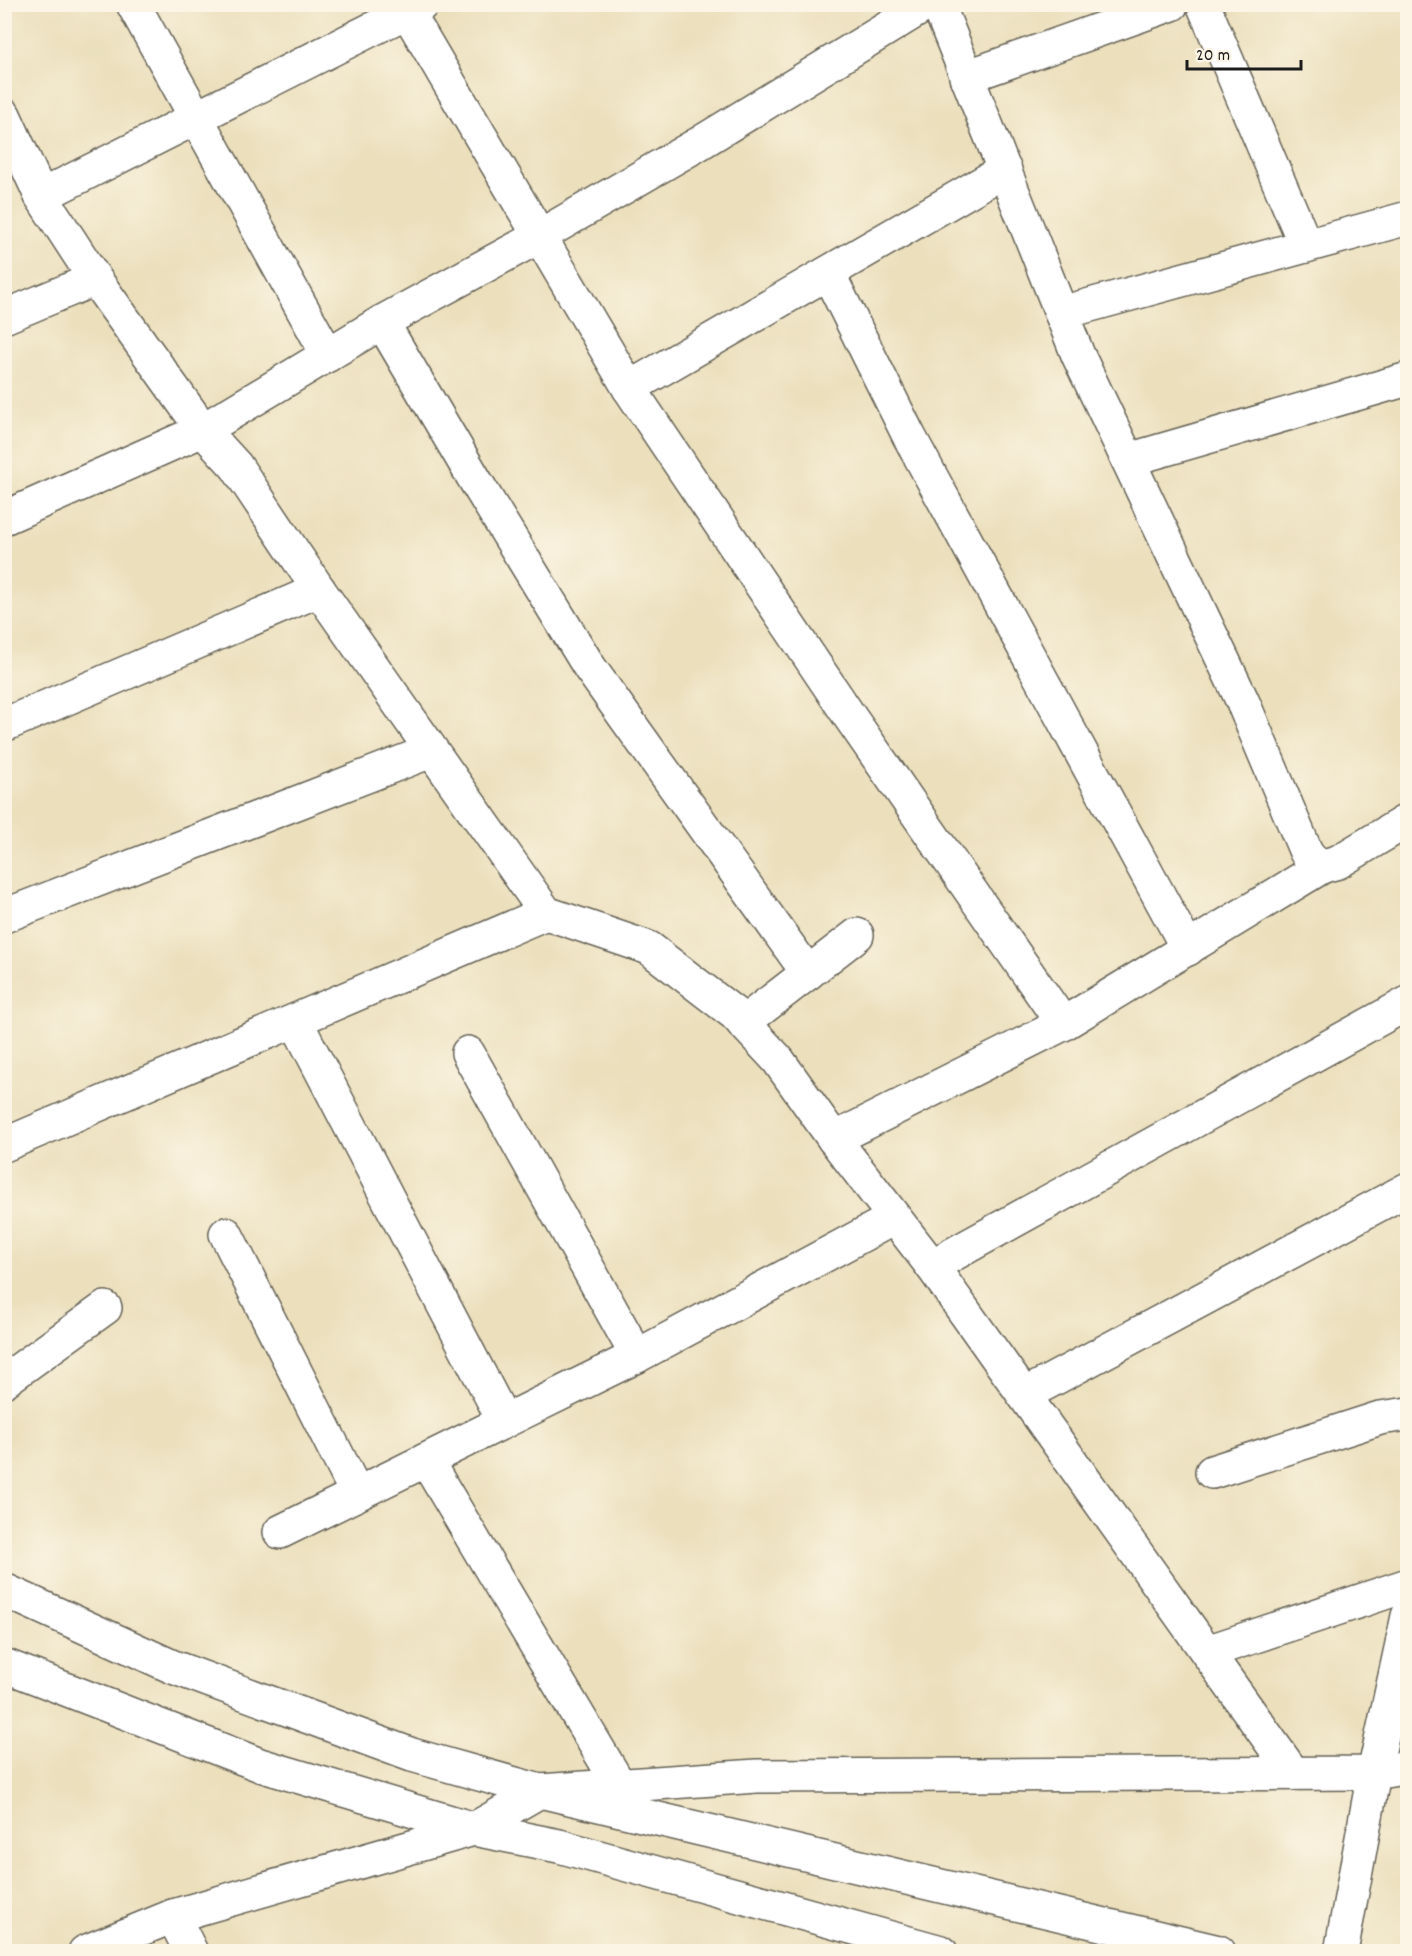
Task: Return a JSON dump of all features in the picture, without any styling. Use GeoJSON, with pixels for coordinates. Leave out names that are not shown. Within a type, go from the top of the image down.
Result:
{"type":"FeatureCollection","features":[{"type":"Feature","properties":{"kind":"street"},"geometry":{"type":"LineString","coordinates":[[133,4],[328,355]]}},
{"type":"Feature","properties":{"kind":"street"},"geometry":{"type":"LineString","coordinates":[[4,518],[203,430],[382,322],[538,237],[791,89],[927,4]]}},
{"type":"Feature","properties":{"kind":"street"},"geometry":{"type":"LineString","coordinates":[[938,4],[1061,313],[1242,700],[1306,852],[1313,861],[1323,866]]}},
{"type":"Feature","properties":{"kind":"street"},"geometry":{"type":"LineString","coordinates":[[966,77],[1172,4]]}},
{"type":"Feature","properties":{"kind":"street"},"geometry":{"type":"LineString","coordinates":[[1203,4],[1306,246]]}},
{"type":"Feature","properties":{"kind":"street"},"geometry":{"type":"LineString","coordinates":[[41,196],[415,9],[538,237],[629,388],[850,717],[1064,1024]]}},
{"type":"Feature","properties":{"kind":"street"},"geometry":{"type":"LineString","coordinates":[[4,115],[41,196],[95,279],[203,430],[236,466],[319,590],[546,913],[649,948],[743,1023],[778,1060],[834,1139],[932,1266],[1293,1773]]}},
{"type":"Feature","properties":{"kind":"street"},"geometry":{"type":"LineString","coordinates":[[629,388],[1005,170]]}},
{"type":"Feature","properties":{"kind":"street"},"geometry":{"type":"LineString","coordinates":[[1061,313],[1407,218]]}},
{"type":"Feature","properties":{"kind":"street"},"geometry":{"type":"LineString","coordinates":[[828,273],[909,436],[1188,949]]}},
{"type":"Feature","properties":{"kind":"street"},"geometry":{"type":"LineString","coordinates":[[4,317],[95,279]]}},
{"type":"Feature","properties":{"kind":"street"},"geometry":{"type":"LineString","coordinates":[[382,322],[590,668],[808,973]]}},
{"type":"Feature","properties":{"kind":"street"},"geometry":{"type":"LineString","coordinates":[[1128,460],[1407,379]]}},
{"type":"Feature","properties":{"kind":"street"},"geometry":{"type":"LineString","coordinates":[[4,725],[319,590]]}},
{"type":"Feature","properties":{"kind":"street"},"geometry":{"type":"LineString","coordinates":[[4,916],[431,751]]}},
{"type":"Feature","properties":{"kind":"street"},"geometry":{"type":"LineString","coordinates":[[834,1139],[1064,1024],[1323,866],[1338,862],[1407,820]]}},
{"type":"Feature","properties":{"kind":"street"},"geometry":{"type":"LineString","coordinates":[[4,1145],[296,1022],[546,913]]}},
{"type":"Feature","properties":{"kind":"street"},"geometry":{"type":"LineString","coordinates":[[743,1023],[857,935]]}},
{"type":"Feature","properties":{"kind":"street"},"geometry":{"type":"LineString","coordinates":[[932,1266],[1407,1003]]}},
{"type":"Feature","properties":{"kind":"street"},"geometry":{"type":"LineString","coordinates":[[296,1022],[504,1421]]}},
{"type":"Feature","properties":{"kind":"street"},"geometry":{"type":"LineString","coordinates":[[468,1053],[637,1356]]}},
{"type":"Feature","properties":{"kind":"street"},"geometry":{"type":"LineString","coordinates":[[1023,1395],[1407,1189]]}},
{"type":"Feature","properties":{"kind":"street"},"geometry":{"type":"LineString","coordinates":[[280,1532],[637,1356],[894,1218]]}},
{"type":"Feature","properties":{"kind":"street"},"geometry":{"type":"LineString","coordinates":[[225,1234],[357,1494]]}},
{"type":"Feature","properties":{"kind":"street"},"geometry":{"type":"LineString","coordinates":[[4,1381],[105,1308]]}},
{"type":"Feature","properties":{"kind":"street"},"geometry":{"type":"LineString","coordinates":[[1212,1472],[1380,1418],[1407,1414]]}},
{"type":"Feature","properties":{"kind":"street"},"geometry":{"type":"LineString","coordinates":[[426,1460],[620,1786]]}},
{"type":"Feature","properties":{"kind":"street"},"geometry":{"type":"LineString","coordinates":[[1207,1652],[1407,1585]]}},
{"type":"Feature","properties":{"kind":"street"},"geometry":{"type":"LineString","coordinates":[[4,1590],[226,1688],[412,1755],[533,1794],[1219,1952]]}},
{"type":"Feature","properties":{"kind":"street"},"geometry":{"type":"LineString","coordinates":[[1341,1952],[1374,1773],[1407,1616]]}},
{"type":"Feature","properties":{"kind":"street"},"geometry":{"type":"LineString","coordinates":[[4,1665],[260,1765],[483,1823],[941,1952]]}},
{"type":"Feature","properties":{"kind":"street"},"geometry":{"type":"LineString","coordinates":[[86,1952],[173,1916],[483,1823],[533,1794],[757,1776],[1374,1773],[1407,1767]]}},
{"type":"Feature","properties":{"kind":"street"},"geometry":{"type":"LineString","coordinates":[[173,1916],[191,1952]]}}]}
